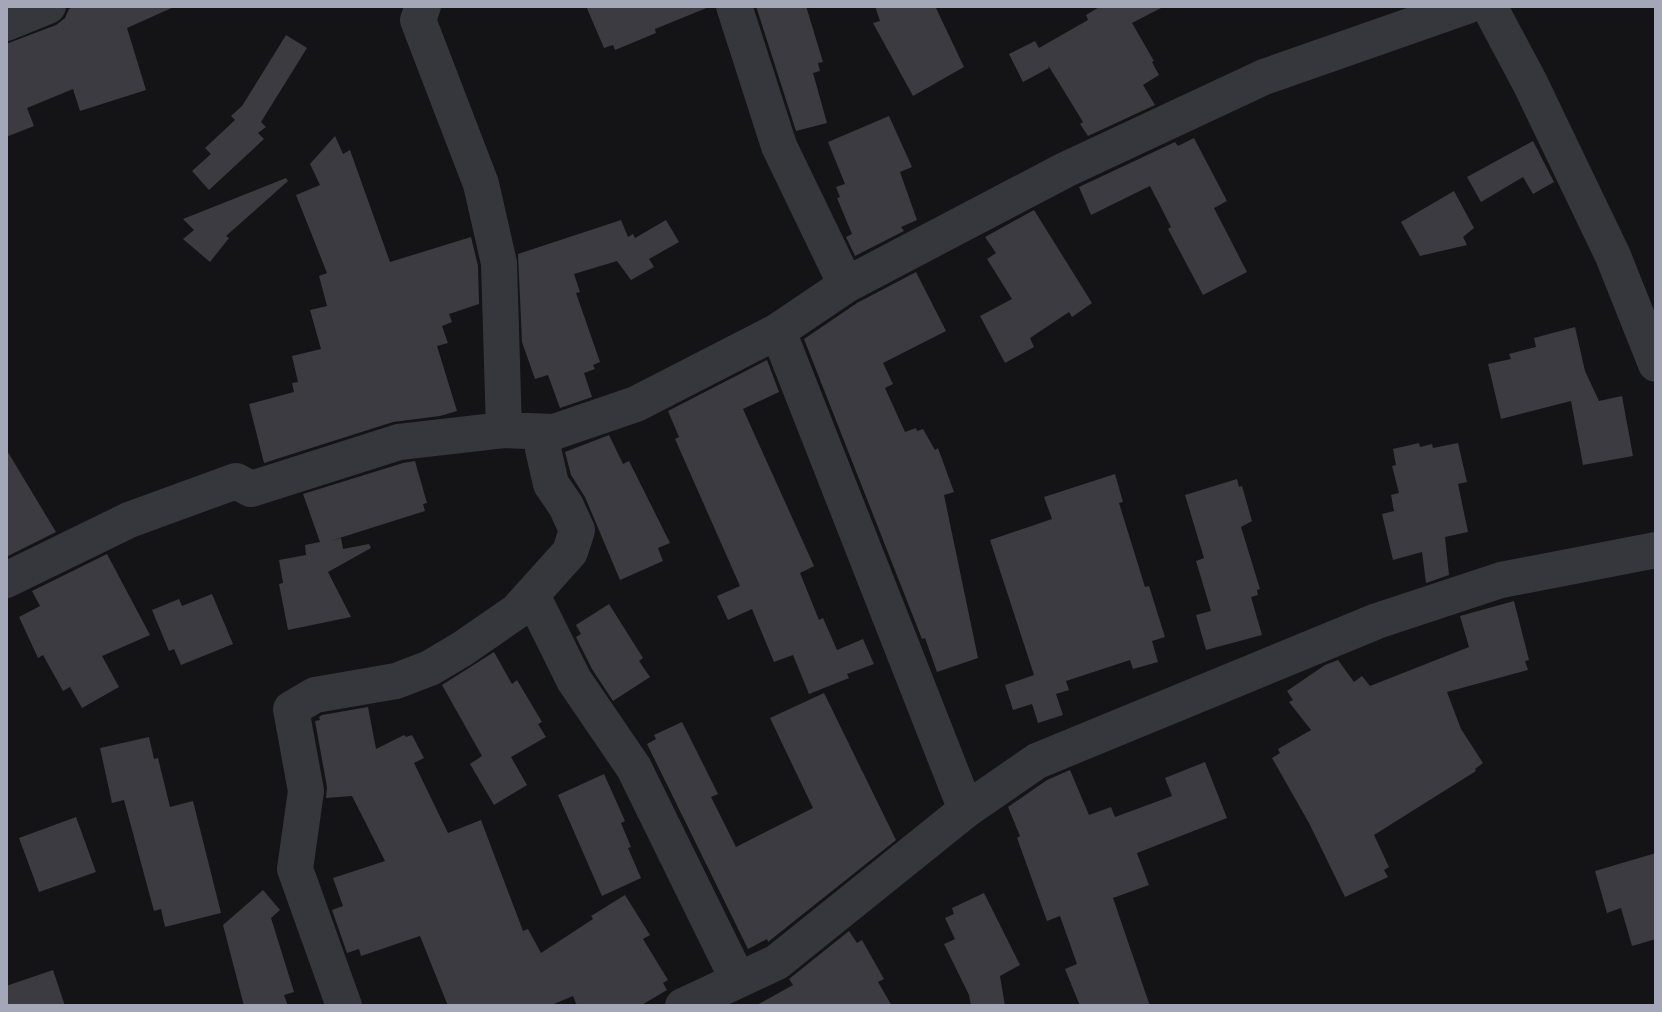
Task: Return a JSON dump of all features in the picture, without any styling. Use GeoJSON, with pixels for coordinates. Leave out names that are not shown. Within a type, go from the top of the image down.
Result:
{"type":"FeatureCollection","features":[{"type":"Feature","properties":{"kind":"street"},"geometry":{"type":"LineString","coordinates":[[6,23],[48,6]]}},
{"type":"Feature","properties":{"kind":"street"},"geometry":{"type":"LineString","coordinates":[[734,6],[779,146],[846,285]]}},
{"type":"Feature","properties":{"kind":"street"},"geometry":{"type":"LineString","coordinates":[[6,580],[129,520],[236,481],[251,489],[399,442],[504,430],[554,432],[636,404],[778,331],[846,285],[1065,170],[1264,77],[1467,6]]}},
{"type":"Feature","properties":{"kind":"street"},"geometry":{"type":"LineString","coordinates":[[1489,6],[1530,83],[1613,256],[1656,364]]}},
{"type":"Feature","properties":{"kind":"street"},"geometry":{"type":"LineString","coordinates":[[428,7],[418,20],[481,184],[499,263],[504,430]]}},
{"type":"Feature","properties":{"kind":"street"},"geometry":{"type":"LineString","coordinates":[[778,331],[966,810]]}},
{"type":"Feature","properties":{"kind":"street"},"geometry":{"type":"LineString","coordinates":[[344,1006],[295,869],[306,791],[291,709],[315,695],[396,681],[430,668],[517,611],[532,595],[570,552],[577,530],[551,484],[543,449],[544,432]]}},
{"type":"Feature","properties":{"kind":"street"},"geometry":{"type":"LineString","coordinates":[[683,1006],[777,962],[966,810],[1037,761],[1377,621],[1501,580],[1656,550]]}},
{"type":"Feature","properties":{"kind":"street"},"geometry":{"type":"LineString","coordinates":[[532,595],[574,680],[634,768],[738,980]]}},
{"type":"Feature","properties":{"kind":"building"},"geometry":{"type":"Polygon","coordinates":[[[75,6],[176,6],[127,28],[146,90],[80,111],[73,89],[27,108],[34,126],[6,137],[6,44],[56,25],[75,6]]]}},
{"type":"Feature","properties":{"kind":"building"},"geometry":{"type":"Polygon","coordinates":[[[586,6],[709,7],[655,29],[656,33],[615,50],[613,45],[604,48],[586,6]]]}},
{"type":"Feature","properties":{"kind":"building"},"geometry":{"type":"Polygon","coordinates":[[[756,6],[806,6],[823,62],[818,63],[820,71],[813,73],[827,123],[796,131],[756,6]]]}},
{"type":"Feature","properties":{"kind":"building"},"geometry":{"type":"Polygon","coordinates":[[[875,6],[935,6],[964,67],[913,96],[873,23],[880,21],[875,6]]]}},
{"type":"Feature","properties":{"kind":"building"},"geometry":{"type":"Polygon","coordinates":[[[1101,6],[1165,6],[1132,23],[1159,75],[1143,85],[1155,105],[1088,136],[1080,124],[1083,122],[1048,65],[1049,68],[1023,82],[1009,54],[1035,41],[1039,48],[1088,20],[1086,15],[1101,6]]]}},
{"type":"Feature","properties":{"kind":"building"},"geometry":{"type":"Polygon","coordinates":[[[286,35],[307,48],[261,122],[266,127],[258,133],[264,139],[209,190],[192,171],[211,154],[205,148],[235,120],[231,116],[242,106],[286,35]]]}},
{"type":"Feature","properties":{"kind":"building"},"geometry":{"type":"Polygon","coordinates":[[[889,116],[912,167],[900,172],[917,220],[901,227],[904,231],[855,256],[846,237],[852,234],[837,198],[840,197],[836,187],[845,184],[828,142],[889,116]]]}},
{"type":"Feature","properties":{"kind":"building"},"geometry":{"type":"Polygon","coordinates":[[[335,136],[343,154],[350,150],[390,262],[471,237],[478,266],[479,304],[449,314],[452,322],[442,326],[448,343],[437,346],[457,411],[393,422],[264,463],[249,404],[294,392],[292,383],[298,382],[292,356],[321,349],[310,310],[327,306],[319,276],[327,273],[296,195],[320,185],[310,164],[335,136]]]}},
{"type":"Feature","properties":{"kind":"building"},"geometry":{"type":"Polygon","coordinates":[[[1194,138],[1227,201],[1214,208],[1247,272],[1203,295],[1168,229],[1171,227],[1150,186],[1091,215],[1079,187],[1175,142],[1178,146],[1194,138]]]}},
{"type":"Feature","properties":{"kind":"building"},"geometry":{"type":"Polygon","coordinates":[[[1533,141],[1554,182],[1533,194],[1523,177],[1481,202],[1467,177],[1533,141]]]}},
{"type":"Feature","properties":{"kind":"building"},"geometry":{"type":"Polygon","coordinates":[[[286,178],[288,181],[226,236],[229,238],[210,262],[183,239],[194,230],[183,219],[286,178]]]}},
{"type":"Feature","properties":{"kind":"building"},"geometry":{"type":"Polygon","coordinates":[[[1454,191],[1474,228],[1463,237],[1467,245],[1420,256],[1401,222],[1454,191]]]}},
{"type":"Feature","properties":{"kind":"building"},"geometry":{"type":"Polygon","coordinates":[[[1034,210],[1092,303],[1072,317],[1069,312],[1030,338],[1034,347],[1005,363],[980,316],[1012,299],[987,259],[996,253],[985,237],[1034,210]]]}},
{"type":"Feature","properties":{"kind":"building"},"geometry":{"type":"Polygon","coordinates":[[[621,220],[628,237],[633,234],[635,238],[666,220],[679,242],[649,259],[654,267],[631,280],[617,261],[574,274],[580,292],[576,293],[600,362],[593,365],[595,369],[584,373],[592,397],[560,408],[548,375],[535,379],[522,342],[518,254],[621,220]]]}},
{"type":"Feature","properties":{"kind":"building"},"geometry":{"type":"Polygon","coordinates":[[[916,272],[946,331],[883,363],[893,384],[885,388],[905,432],[923,429],[935,450],[938,448],[954,492],[944,495],[978,658],[937,672],[804,339],[857,303],[916,272]]]}},
{"type":"Feature","properties":{"kind":"building"},"geometry":{"type":"Polygon","coordinates":[[[1575,327],[1585,371],[1599,401],[1622,396],[1633,456],[1583,465],[1571,401],[1501,419],[1488,364],[1511,359],[1509,354],[1536,347],[1534,338],[1575,327]]]}},
{"type":"Feature","properties":{"kind":"building"},"geometry":{"type":"Polygon","coordinates":[[[767,360],[779,392],[743,409],[814,566],[800,573],[819,620],[823,618],[837,650],[863,639],[874,664],[809,694],[793,655],[774,662],[752,609],[728,620],[717,596],[740,586],[675,439],[679,437],[668,411],[767,360]]]}},
{"type":"Feature","properties":{"kind":"building"},"geometry":{"type":"Polygon","coordinates":[[[609,435],[623,464],[629,461],[670,543],[658,548],[663,561],[620,580],[585,497],[571,475],[565,452],[609,435]]]}},
{"type":"Feature","properties":{"kind":"building"},"geometry":{"type":"Polygon","coordinates":[[[1419,443],[1420,447],[1432,444],[1433,448],[1458,443],[1467,482],[1458,484],[1468,532],[1445,537],[1449,575],[1426,583],[1422,552],[1393,560],[1382,514],[1394,511],[1391,495],[1399,493],[1392,466],[1396,465],[1393,449],[1419,443]]]}},
{"type":"Feature","properties":{"kind":"building"},"geometry":{"type":"Polygon","coordinates":[[[6,449],[56,532],[6,557],[6,449]]]}},
{"type":"Feature","properties":{"kind":"building"},"geometry":{"type":"Polygon","coordinates":[[[415,461],[427,503],[423,504],[425,511],[330,541],[341,538],[343,549],[369,544],[371,548],[328,572],[351,617],[288,630],[279,584],[283,583],[279,560],[306,555],[305,545],[320,542],[303,494],[415,461]]]}},
{"type":"Feature","properties":{"kind":"building"},"geometry":{"type":"Polygon","coordinates":[[[1115,474],[1123,502],[1119,503],[1145,587],[1149,586],[1165,637],[1152,641],[1158,662],[1133,669],[1130,660],[1066,681],[1069,690],[1056,694],[1063,715],[1038,723],[1032,704],[1013,710],[1005,685],[1034,675],[990,540],[1052,519],[1044,497],[1115,474]]]}},
{"type":"Feature","properties":{"kind":"building"},"geometry":{"type":"Polygon","coordinates":[[[1237,479],[1252,521],[1241,527],[1260,589],[1257,590],[1258,595],[1251,597],[1262,635],[1206,650],[1196,615],[1211,611],[1196,561],[1204,558],[1185,495],[1237,479]]]}},
{"type":"Feature","properties":{"kind":"building"},"geometry":{"type":"Polygon","coordinates":[[[107,554],[150,635],[102,656],[119,687],[82,708],[70,687],[63,691],[43,655],[38,658],[19,617],[40,606],[32,591],[107,554]]]}},
{"type":"Feature","properties":{"kind":"building"},"geometry":{"type":"Polygon","coordinates":[[[212,594],[233,644],[181,665],[174,649],[169,651],[152,610],[179,599],[182,606],[212,594]]]}},
{"type":"Feature","properties":{"kind":"building"},"geometry":{"type":"Polygon","coordinates":[[[1514,601],[1529,660],[1525,661],[1528,670],[1447,692],[1461,729],[1483,763],[1476,771],[1374,835],[1389,867],[1384,870],[1388,877],[1345,897],[1309,823],[1272,758],[1280,753],[1278,749],[1311,730],[1289,702],[1293,700],[1287,691],[1325,665],[1338,660],[1354,682],[1362,676],[1370,686],[1469,647],[1460,616],[1514,601]]]}},
{"type":"Feature","properties":{"kind":"building"},"geometry":{"type":"Polygon","coordinates":[[[609,604],[643,658],[639,661],[650,677],[613,701],[576,637],[581,634],[576,625],[609,604]]]}},
{"type":"Feature","properties":{"kind":"building"},"geometry":{"type":"Polygon","coordinates":[[[494,652],[512,684],[517,680],[542,722],[538,724],[546,737],[511,757],[527,785],[494,805],[470,764],[482,756],[442,685],[494,652]]]}},
{"type":"Feature","properties":{"kind":"building"},"geometry":{"type":"Polygon","coordinates":[[[824,693],[896,840],[768,942],[767,939],[748,949],[647,744],[656,739],[654,735],[682,722],[718,794],[711,797],[736,847],[813,808],[770,718],[824,693]]]}},
{"type":"Feature","properties":{"kind":"building"},"geometry":{"type":"Polygon","coordinates":[[[368,707],[376,749],[404,735],[412,735],[424,758],[414,763],[448,833],[481,820],[523,931],[528,929],[541,953],[625,895],[650,935],[643,939],[668,980],[663,983],[667,990],[640,1006],[577,1006],[573,996],[549,1006],[448,1006],[420,936],[361,956],[359,949],[347,953],[332,910],[343,906],[333,878],[385,861],[352,796],[326,798],[327,787],[315,721],[320,720],[322,715],[368,707]]]}},
{"type":"Feature","properties":{"kind":"building"},"geometry":{"type":"Polygon","coordinates":[[[149,737],[154,759],[158,758],[170,807],[193,801],[221,913],[165,927],[161,909],[154,911],[124,800],[112,803],[100,748],[149,737]]]}},
{"type":"Feature","properties":{"kind":"building"},"geometry":{"type":"Polygon","coordinates":[[[1205,762],[1227,818],[1137,853],[1149,885],[1113,898],[1150,1006],[1080,1006],[1065,969],[1077,964],[1060,916],[1047,921],[1008,807],[1047,780],[1070,770],[1089,815],[1111,807],[1115,817],[1172,796],[1165,778],[1205,762]]]}},
{"type":"Feature","properties":{"kind":"building"},"geometry":{"type":"Polygon","coordinates":[[[604,774],[625,821],[621,823],[631,847],[628,848],[641,878],[602,896],[558,795],[604,774]]]}},
{"type":"Feature","properties":{"kind":"building"},"geometry":{"type":"Polygon","coordinates":[[[76,817],[96,872],[39,892],[19,838],[76,817]]]}},
{"type":"Feature","properties":{"kind":"building"},"geometry":{"type":"Polygon","coordinates":[[[1656,853],[1656,939],[1632,946],[1621,908],[1607,913],[1595,871],[1656,853]]]}},
{"type":"Feature","properties":{"kind":"building"},"geometry":{"type":"Polygon","coordinates":[[[263,890],[280,910],[271,918],[294,992],[284,995],[288,1006],[244,1006],[223,925],[263,890]]]}},
{"type":"Feature","properties":{"kind":"building"},"geometry":{"type":"Polygon","coordinates":[[[984,893],[1020,965],[1000,976],[1005,1006],[971,1006],[969,995],[944,944],[955,939],[945,918],[954,914],[952,908],[984,893]]]}},
{"type":"Feature","properties":{"kind":"building"},"geometry":{"type":"Polygon","coordinates":[[[849,931],[857,943],[862,940],[884,979],[878,982],[892,1006],[755,1006],[793,985],[789,979],[849,931]]]}},
{"type":"Feature","properties":{"kind":"building"},"geometry":{"type":"Polygon","coordinates":[[[53,970],[65,1006],[6,1006],[6,986],[53,970]]]}}]}
